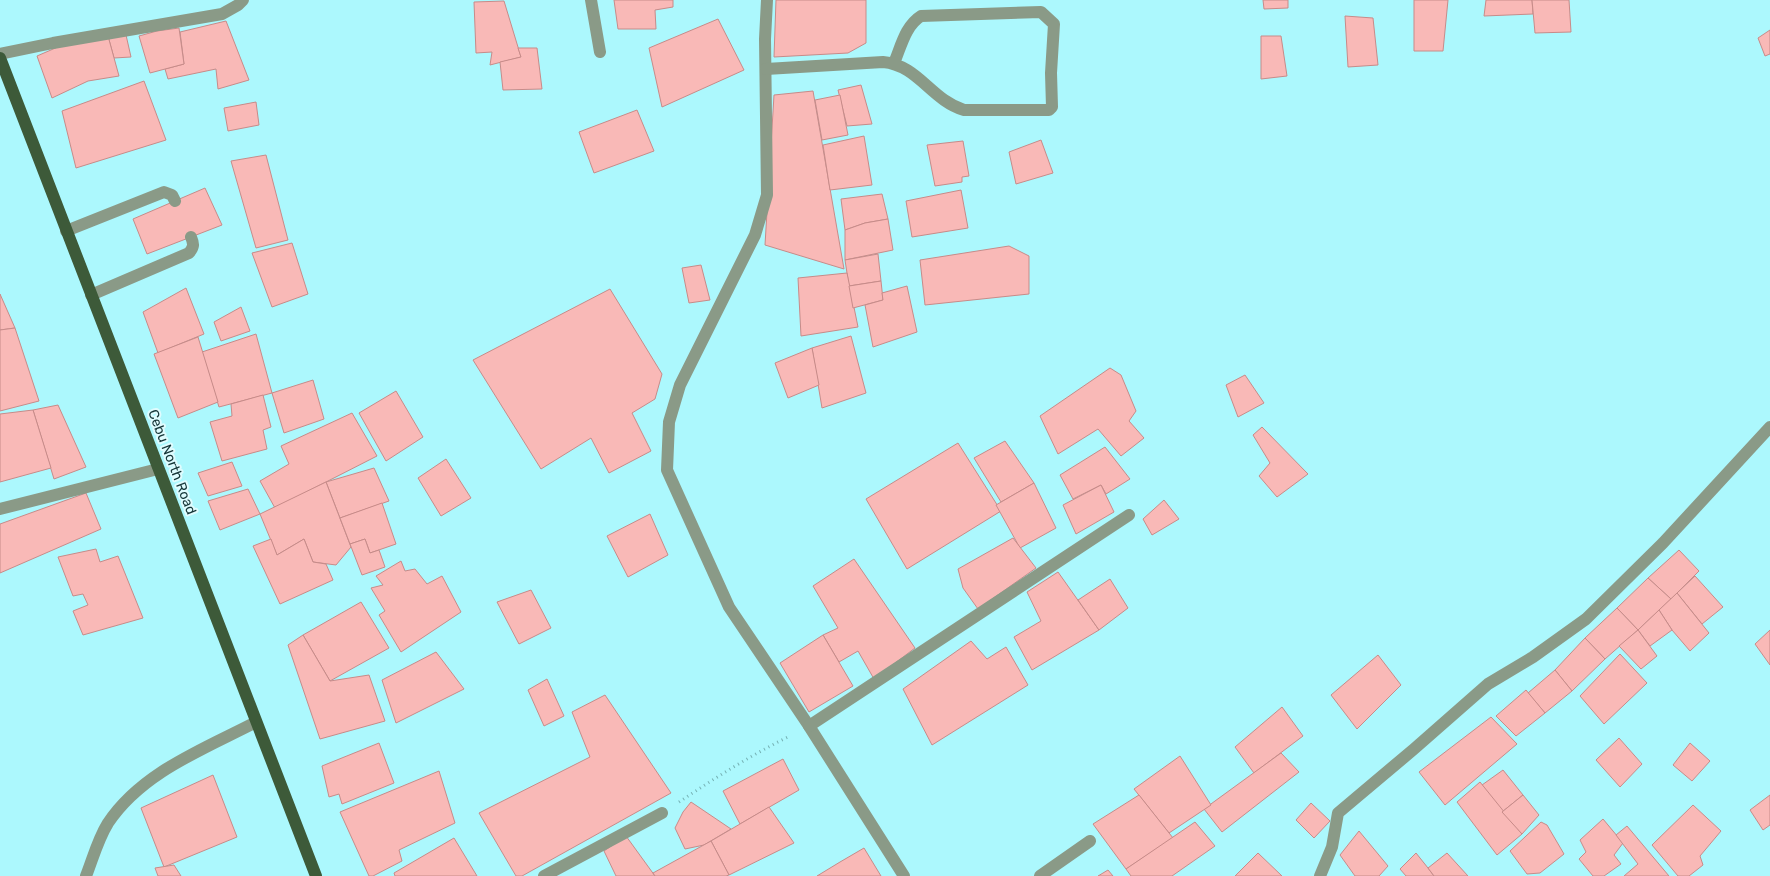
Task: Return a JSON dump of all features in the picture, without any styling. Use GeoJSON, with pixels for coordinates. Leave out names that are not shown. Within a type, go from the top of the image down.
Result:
{"type":"FeatureCollection","features":[{"type":"Feature","properties":{"kind":"main road","name":"Cebu North Road"},"geometry":{"type":"LineString","coordinates":[[0,58],[316,876]]}},
{"type":"Feature","properties":{"kind":"street"},"geometry":{"type":"LineString","coordinates":[[0,54],[222,14],[243,0]]}},
{"type":"Feature","properties":{"kind":"street"},"geometry":{"type":"LineString","coordinates":[[591,0],[600,52]]}},
{"type":"Feature","properties":{"kind":"street"},"geometry":{"type":"LineString","coordinates":[[767,0],[767,195],[755,235],[680,385],[669,422],[667,470],[729,607],[809,726],[904,876]]}},
{"type":"Feature","properties":{"kind":"street"},"geometry":{"type":"LineString","coordinates":[[766,69],[883,62],[894,63],[906,68],[951,106],[964,110],[1049,110],[1052,107],[1051,73],[1054,24],[1049,17],[1041,12],[921,16],[913,21],[894,63]]}},
{"type":"Feature","properties":{"kind":"street"},"geometry":{"type":"LineString","coordinates":[[66,230],[164,192],[172,195],[175,201]]}},
{"type":"Feature","properties":{"kind":"street"},"geometry":{"type":"LineString","coordinates":[[91,295],[189,253],[193,249],[194,244],[191,237]]}},
{"type":"Feature","properties":{"kind":"street"},"geometry":{"type":"LineString","coordinates":[[1320,876],[1332,847],[1338,813],[1488,684],[1533,657],[1586,619],[1663,543],[1770,426]]}},
{"type":"Feature","properties":{"kind":"street"},"geometry":{"type":"LineString","coordinates":[[0,509],[158,468]]}},
{"type":"Feature","properties":{"kind":"street"},"geometry":{"type":"LineString","coordinates":[[809,726],[1129,515]]}},
{"type":"Feature","properties":{"kind":"street"},"geometry":{"type":"LineString","coordinates":[[86,876],[108,823],[128,797],[173,765],[256,722]]}},
{"type":"Feature","properties":{"kind":"street"},"geometry":{"type":"LineString","coordinates":[[544,876],[662,813]]}},
{"type":"Feature","properties":{"kind":"street"},"geometry":{"type":"LineString","coordinates":[[1040,876],[1090,841]]}},
{"type":"Feature","properties":{"kind":"path"},"geometry":{"type":"LineString","coordinates":[[662,813],[710,780],[753,754],[809,726]]}},
{"type":"Feature","properties":{"kind":"building"},"geometry":{"type":"Polygon","coordinates":[[[614,0],[673,0],[673,7],[655,10],[656,29],[618,29],[614,0]]]}},
{"type":"Feature","properties":{"kind":"building"},"geometry":{"type":"Polygon","coordinates":[[[776,0],[866,0],[866,43],[848,53],[774,57],[776,0]]]}},
{"type":"Feature","properties":{"kind":"building"},"geometry":{"type":"Polygon","coordinates":[[[1263,0],[1288,0],[1288,8],[1264,9],[1263,0]]]}},
{"type":"Feature","properties":{"kind":"building"},"geometry":{"type":"Polygon","coordinates":[[[1414,0],[1448,0],[1443,51],[1414,51],[1414,0]]]}},
{"type":"Feature","properties":{"kind":"building"},"geometry":{"type":"Polygon","coordinates":[[[1486,0],[1532,0],[1533,14],[1484,16],[1486,0]]]}},
{"type":"Feature","properties":{"kind":"building"},"geometry":{"type":"Polygon","coordinates":[[[1532,0],[1569,0],[1571,32],[1535,33],[1532,0]]]}},
{"type":"Feature","properties":{"kind":"building"},"geometry":{"type":"Polygon","coordinates":[[[504,1],[521,57],[490,65],[492,52],[476,53],[474,2],[504,1]]]}},
{"type":"Feature","properties":{"kind":"building"},"geometry":{"type":"Polygon","coordinates":[[[1345,16],[1373,18],[1378,65],[1348,67],[1345,16]]]}},
{"type":"Feature","properties":{"kind":"building"},"geometry":{"type":"Polygon","coordinates":[[[718,19],[744,70],[662,107],[649,48],[718,19]]]}},
{"type":"Feature","properties":{"kind":"building"},"geometry":{"type":"Polygon","coordinates":[[[226,21],[249,80],[218,89],[216,69],[168,79],[165,69],[184,64],[180,32],[226,21]]]}},
{"type":"Feature","properties":{"kind":"building"},"geometry":{"type":"Polygon","coordinates":[[[179,28],[184,64],[150,73],[139,36],[179,28]]]}},
{"type":"Feature","properties":{"kind":"building"},"geometry":{"type":"Polygon","coordinates":[[[1770,30],[1770,54],[1765,56],[1758,38],[1770,30]]]}},
{"type":"Feature","properties":{"kind":"building"},"geometry":{"type":"Polygon","coordinates":[[[126,35],[131,57],[114,58],[108,36],[126,35]]]}},
{"type":"Feature","properties":{"kind":"building"},"geometry":{"type":"Polygon","coordinates":[[[108,36],[119,76],[88,81],[52,98],[37,56],[74,40],[108,36]]]}},
{"type":"Feature","properties":{"kind":"building"},"geometry":{"type":"Polygon","coordinates":[[[1261,36],[1281,36],[1287,76],[1261,79],[1261,36]]]}},
{"type":"Feature","properties":{"kind":"building"},"geometry":{"type":"Polygon","coordinates":[[[518,48],[537,48],[542,89],[503,90],[500,62],[521,57],[518,48]]]}},
{"type":"Feature","properties":{"kind":"building"},"geometry":{"type":"Polygon","coordinates":[[[144,81],[166,140],[76,168],[62,111],[144,81]]]}},
{"type":"Feature","properties":{"kind":"building"},"geometry":{"type":"Polygon","coordinates":[[[861,85],[872,124],[847,126],[838,90],[861,85]]]}},
{"type":"Feature","properties":{"kind":"building"},"geometry":{"type":"Polygon","coordinates":[[[813,91],[844,269],[765,245],[774,95],[813,91]]]}},
{"type":"Feature","properties":{"kind":"building"},"geometry":{"type":"Polygon","coordinates":[[[840,95],[848,135],[822,140],[815,100],[840,95]]]}},
{"type":"Feature","properties":{"kind":"building"},"geometry":{"type":"Polygon","coordinates":[[[256,102],[259,125],[228,131],[224,108],[256,102]]]}},
{"type":"Feature","properties":{"kind":"building"},"geometry":{"type":"Polygon","coordinates":[[[637,110],[654,151],[594,173],[579,132],[637,110]]]}},
{"type":"Feature","properties":{"kind":"building"},"geometry":{"type":"Polygon","coordinates":[[[864,136],[872,185],[830,190],[823,145],[864,136]]]}},
{"type":"Feature","properties":{"kind":"building"},"geometry":{"type":"Polygon","coordinates":[[[1041,140],[1053,173],[1016,184],[1009,152],[1041,140]]]}},
{"type":"Feature","properties":{"kind":"building"},"geometry":{"type":"Polygon","coordinates":[[[963,141],[969,176],[962,177],[962,182],[935,186],[927,145],[963,141]]]}},
{"type":"Feature","properties":{"kind":"building"},"geometry":{"type":"Polygon","coordinates":[[[266,155],[288,240],[256,248],[231,161],[266,155]]]}},
{"type":"Feature","properties":{"kind":"building"},"geometry":{"type":"Polygon","coordinates":[[[205,188],[222,225],[147,254],[133,219],[205,188]]]}},
{"type":"Feature","properties":{"kind":"building"},"geometry":{"type":"Polygon","coordinates":[[[961,190],[968,228],[912,237],[906,201],[961,190]]]}},
{"type":"Feature","properties":{"kind":"building"},"geometry":{"type":"Polygon","coordinates":[[[882,194],[888,219],[865,223],[845,230],[841,199],[882,194]]]}},
{"type":"Feature","properties":{"kind":"building"},"geometry":{"type":"Polygon","coordinates":[[[888,219],[893,250],[845,260],[845,230],[865,223],[888,219]]]}},
{"type":"Feature","properties":{"kind":"building"},"geometry":{"type":"Polygon","coordinates":[[[292,243],[308,294],[272,307],[252,253],[292,243]]]}},
{"type":"Feature","properties":{"kind":"building"},"geometry":{"type":"Polygon","coordinates":[[[1009,246],[1029,256],[1029,294],[925,305],[920,260],[1009,246]]]}},
{"type":"Feature","properties":{"kind":"building"},"geometry":{"type":"Polygon","coordinates":[[[878,254],[881,281],[849,286],[845,260],[878,254]]]}},
{"type":"Feature","properties":{"kind":"building"},"geometry":{"type":"Polygon","coordinates":[[[701,265],[710,300],[689,303],[682,268],[701,265]]]}},
{"type":"Feature","properties":{"kind":"building"},"geometry":{"type":"Polygon","coordinates":[[[847,273],[858,327],[801,336],[798,278],[847,273]]]}},
{"type":"Feature","properties":{"kind":"building"},"geometry":{"type":"Polygon","coordinates":[[[881,281],[883,300],[853,308],[849,286],[881,281]]]}},
{"type":"Feature","properties":{"kind":"building"},"geometry":{"type":"Polygon","coordinates":[[[907,286],[917,332],[873,347],[865,305],[883,300],[882,293],[907,286]]]}},
{"type":"Feature","properties":{"kind":"building"},"geometry":{"type":"Polygon","coordinates":[[[186,288],[204,334],[158,353],[143,312],[186,288]]]}},
{"type":"Feature","properties":{"kind":"building"},"geometry":{"type":"Polygon","coordinates":[[[610,289],[662,374],[655,399],[632,413],[651,451],[609,473],[591,438],[541,469],[473,360],[610,289]]]}},
{"type":"Feature","properties":{"kind":"building"},"geometry":{"type":"Polygon","coordinates":[[[0,294],[15,328],[0,330],[0,294]]]}},
{"type":"Feature","properties":{"kind":"building"},"geometry":{"type":"Polygon","coordinates":[[[241,307],[250,331],[221,341],[214,322],[241,307]]]}},
{"type":"Feature","properties":{"kind":"building"},"geometry":{"type":"Polygon","coordinates":[[[15,328],[39,401],[0,411],[0,330],[15,328]]]}},
{"type":"Feature","properties":{"kind":"building"},"geometry":{"type":"Polygon","coordinates":[[[256,334],[272,393],[219,407],[202,352],[256,334]]]}},
{"type":"Feature","properties":{"kind":"building"},"geometry":{"type":"Polygon","coordinates":[[[851,336],[866,393],[822,408],[812,348],[851,336]]]}},
{"type":"Feature","properties":{"kind":"building"},"geometry":{"type":"Polygon","coordinates":[[[198,337],[218,402],[178,418],[154,354],[198,337]]]}},
{"type":"Feature","properties":{"kind":"building"},"geometry":{"type":"Polygon","coordinates":[[[812,348],[819,385],[788,398],[775,363],[812,348]]]}},
{"type":"Feature","properties":{"kind":"building"},"geometry":{"type":"Polygon","coordinates":[[[1110,368],[1121,375],[1136,411],[1129,421],[1144,438],[1121,456],[1098,429],[1058,454],[1040,416],[1110,368]]]}},
{"type":"Feature","properties":{"kind":"building"},"geometry":{"type":"Polygon","coordinates":[[[1245,375],[1264,403],[1238,417],[1226,385],[1245,375]]]}},
{"type":"Feature","properties":{"kind":"building"},"geometry":{"type":"Polygon","coordinates":[[[313,380],[324,419],[284,433],[272,393],[313,380]]]}},
{"type":"Feature","properties":{"kind":"building"},"geometry":{"type":"Polygon","coordinates":[[[396,391],[423,437],[386,461],[359,413],[396,391]]]}},
{"type":"Feature","properties":{"kind":"building"},"geometry":{"type":"Polygon","coordinates":[[[263,395],[271,427],[263,430],[267,449],[222,461],[210,422],[232,416],[231,404],[263,395]]]}},
{"type":"Feature","properties":{"kind":"building"},"geometry":{"type":"Polygon","coordinates":[[[58,405],[86,467],[54,479],[33,410],[58,405]]]}},
{"type":"Feature","properties":{"kind":"building"},"geometry":{"type":"Polygon","coordinates":[[[33,410],[51,468],[0,482],[0,414],[33,410]]]}},
{"type":"Feature","properties":{"kind":"building"},"geometry":{"type":"Polygon","coordinates":[[[352,413],[377,456],[275,508],[260,481],[289,464],[281,446],[352,413]]]}},
{"type":"Feature","properties":{"kind":"building"},"geometry":{"type":"Polygon","coordinates":[[[1262,427],[1308,474],[1277,497],[1259,476],[1270,463],[1253,435],[1262,427]]]}},
{"type":"Feature","properties":{"kind":"building"},"geometry":{"type":"Polygon","coordinates":[[[1005,441],[1034,483],[1001,502],[974,458],[1005,441]]]}},
{"type":"Feature","properties":{"kind":"building"},"geometry":{"type":"Polygon","coordinates":[[[958,443],[1001,511],[907,569],[866,499],[958,443]]]}},
{"type":"Feature","properties":{"kind":"building"},"geometry":{"type":"Polygon","coordinates":[[[1105,447],[1130,479],[1106,494],[1101,485],[1073,499],[1060,475],[1105,447]]]}},
{"type":"Feature","properties":{"kind":"building"},"geometry":{"type":"Polygon","coordinates":[[[446,459],[471,498],[441,516],[418,478],[446,459]]]}},
{"type":"Feature","properties":{"kind":"building"},"geometry":{"type":"Polygon","coordinates":[[[232,462],[242,486],[208,496],[198,473],[232,462]]]}},
{"type":"Feature","properties":{"kind":"building"},"geometry":{"type":"Polygon","coordinates":[[[374,468],[389,501],[340,518],[326,482],[374,468]]]}},
{"type":"Feature","properties":{"kind":"building"},"geometry":{"type":"Polygon","coordinates":[[[326,482],[351,547],[336,565],[313,562],[304,539],[277,555],[260,514],[326,482]]]}},
{"type":"Feature","properties":{"kind":"building"},"geometry":{"type":"Polygon","coordinates":[[[1034,483],[1056,528],[1020,548],[996,505],[1034,483]]]}},
{"type":"Feature","properties":{"kind":"building"},"geometry":{"type":"Polygon","coordinates":[[[1101,485],[1114,512],[1076,534],[1063,505],[1101,485]]]}},
{"type":"Feature","properties":{"kind":"building"},"geometry":{"type":"Polygon","coordinates":[[[248,489],[260,514],[220,530],[208,501],[248,489]]]}},
{"type":"Feature","properties":{"kind":"building"},"geometry":{"type":"Polygon","coordinates":[[[86,493],[101,529],[0,573],[0,524],[86,493]]]}},
{"type":"Feature","properties":{"kind":"building"},"geometry":{"type":"Polygon","coordinates":[[[1164,500],[1179,519],[1152,535],[1143,519],[1164,500]]]}},
{"type":"Feature","properties":{"kind":"building"},"geometry":{"type":"Polygon","coordinates":[[[382,503],[396,544],[370,553],[365,539],[350,544],[340,518],[382,503]]]}},
{"type":"Feature","properties":{"kind":"building"},"geometry":{"type":"Polygon","coordinates":[[[650,514],[668,555],[628,577],[607,536],[650,514]]]}},
{"type":"Feature","properties":{"kind":"building"},"geometry":{"type":"Polygon","coordinates":[[[1013,538],[1036,568],[978,609],[963,588],[958,569],[1013,538]]]}},
{"type":"Feature","properties":{"kind":"building"},"geometry":{"type":"Polygon","coordinates":[[[271,539],[277,555],[304,539],[313,562],[326,564],[333,580],[280,604],[253,546],[271,539]]]}},
{"type":"Feature","properties":{"kind":"building"},"geometry":{"type":"Polygon","coordinates":[[[365,539],[370,553],[379,550],[385,567],[362,575],[350,544],[365,539]]]}},
{"type":"Feature","properties":{"kind":"building"},"geometry":{"type":"Polygon","coordinates":[[[96,549],[100,562],[118,556],[143,618],[83,635],[73,611],[88,605],[83,594],[73,596],[58,557],[96,549]]]}},
{"type":"Feature","properties":{"kind":"building"},"geometry":{"type":"Polygon","coordinates":[[[1679,550],[1699,571],[1671,599],[1648,578],[1679,550]]]}},
{"type":"Feature","properties":{"kind":"building"},"geometry":{"type":"Polygon","coordinates":[[[854,559],[915,648],[874,679],[858,651],[839,662],[823,635],[838,628],[813,586],[854,559]]]}},
{"type":"Feature","properties":{"kind":"building"},"geometry":{"type":"Polygon","coordinates":[[[401,561],[405,571],[415,569],[427,584],[442,576],[461,612],[401,652],[379,615],[385,611],[371,588],[383,585],[376,576],[401,561]]]}},
{"type":"Feature","properties":{"kind":"building"},"geometry":{"type":"Polygon","coordinates":[[[1058,572],[1099,630],[1032,670],[1014,637],[1041,621],[1027,592],[1058,572]]]}},
{"type":"Feature","properties":{"kind":"building"},"geometry":{"type":"Polygon","coordinates":[[[1695,576],[1723,607],[1702,624],[1677,593],[1695,576]]]}},
{"type":"Feature","properties":{"kind":"building"},"geometry":{"type":"Polygon","coordinates":[[[1648,578],[1671,599],[1638,630],[1617,608],[1648,578]]]}},
{"type":"Feature","properties":{"kind":"building"},"geometry":{"type":"Polygon","coordinates":[[[1110,579],[1128,608],[1099,630],[1078,600],[1110,579]]]}},
{"type":"Feature","properties":{"kind":"building"},"geometry":{"type":"Polygon","coordinates":[[[531,590],[551,628],[519,644],[497,602],[531,590]]]}},
{"type":"Feature","properties":{"kind":"building"},"geometry":{"type":"Polygon","coordinates":[[[1677,593],[1709,633],[1690,651],[1672,630],[1659,610],[1677,593]]]}},
{"type":"Feature","properties":{"kind":"building"},"geometry":{"type":"Polygon","coordinates":[[[361,602],[389,648],[330,681],[303,635],[361,602]]]}},
{"type":"Feature","properties":{"kind":"building"},"geometry":{"type":"Polygon","coordinates":[[[1617,608],[1638,630],[1605,659],[1585,638],[1617,608]]]}},
{"type":"Feature","properties":{"kind":"building"},"geometry":{"type":"Polygon","coordinates":[[[1659,610],[1672,630],[1650,646],[1638,630],[1659,610]]]}},
{"type":"Feature","properties":{"kind":"building"},"geometry":{"type":"Polygon","coordinates":[[[1638,630],[1657,656],[1641,669],[1619,646],[1638,630]]]}},
{"type":"Feature","properties":{"kind":"building"},"geometry":{"type":"Polygon","coordinates":[[[1770,630],[1770,665],[1755,644],[1770,630]]]}},
{"type":"Feature","properties":{"kind":"building"},"geometry":{"type":"Polygon","coordinates":[[[303,635],[330,681],[369,675],[385,721],[320,739],[288,645],[303,635]]]}},
{"type":"Feature","properties":{"kind":"building"},"geometry":{"type":"Polygon","coordinates":[[[823,635],[853,686],[809,712],[780,663],[823,635]]]}},
{"type":"Feature","properties":{"kind":"building"},"geometry":{"type":"Polygon","coordinates":[[[1585,638],[1605,659],[1572,691],[1555,670],[1585,638]]]}},
{"type":"Feature","properties":{"kind":"building"},"geometry":{"type":"Polygon","coordinates":[[[971,641],[987,659],[1006,647],[1028,685],[932,745],[903,689],[971,641]]]}},
{"type":"Feature","properties":{"kind":"building"},"geometry":{"type":"Polygon","coordinates":[[[436,652],[464,689],[396,723],[382,680],[436,652]]]}},
{"type":"Feature","properties":{"kind":"building"},"geometry":{"type":"Polygon","coordinates":[[[1620,654],[1647,683],[1604,724],[1580,696],[1620,654]]]}},
{"type":"Feature","properties":{"kind":"building"},"geometry":{"type":"Polygon","coordinates":[[[1378,655],[1401,685],[1357,729],[1331,695],[1378,655]]]}},
{"type":"Feature","properties":{"kind":"building"},"geometry":{"type":"Polygon","coordinates":[[[1555,670],[1572,691],[1545,713],[1528,693],[1555,670]]]}},
{"type":"Feature","properties":{"kind":"building"},"geometry":{"type":"Polygon","coordinates":[[[547,679],[564,716],[544,726],[528,690],[547,679]]]}},
{"type":"Feature","properties":{"kind":"building"},"geometry":{"type":"Polygon","coordinates":[[[1526,690],[1545,713],[1516,736],[1496,716],[1526,690]]]}},
{"type":"Feature","properties":{"kind":"building"},"geometry":{"type":"Polygon","coordinates":[[[605,695],[671,793],[522,876],[516,876],[479,813],[590,757],[572,712],[605,695]]]}},
{"type":"Feature","properties":{"kind":"building"},"geometry":{"type":"Polygon","coordinates":[[[1282,707],[1303,736],[1254,773],[1235,747],[1282,707]]]}},
{"type":"Feature","properties":{"kind":"building"},"geometry":{"type":"Polygon","coordinates":[[[1491,717],[1517,744],[1445,805],[1419,772],[1491,717]]]}},
{"type":"Feature","properties":{"kind":"building"},"geometry":{"type":"Polygon","coordinates":[[[1619,738],[1642,764],[1620,787],[1596,760],[1619,738]]]}},
{"type":"Feature","properties":{"kind":"building"},"geometry":{"type":"Polygon","coordinates":[[[379,743],[394,783],[342,804],[339,794],[329,797],[322,766],[379,743]]]}},
{"type":"Feature","properties":{"kind":"building"},"geometry":{"type":"Polygon","coordinates":[[[1690,743],[1710,761],[1692,781],[1673,765],[1690,743]]]}},
{"type":"Feature","properties":{"kind":"building"},"geometry":{"type":"Polygon","coordinates":[[[1281,753],[1299,772],[1222,832],[1204,809],[1281,753]]]}},
{"type":"Feature","properties":{"kind":"building"},"geometry":{"type":"Polygon","coordinates":[[[1180,756],[1211,805],[1169,833],[1134,789],[1180,756]]]}},
{"type":"Feature","properties":{"kind":"building"},"geometry":{"type":"Polygon","coordinates":[[[783,759],[799,790],[740,824],[723,791],[783,759]]]}},
{"type":"Feature","properties":{"kind":"building"},"geometry":{"type":"Polygon","coordinates":[[[1503,770],[1523,795],[1502,812],[1482,785],[1503,770]]]}},
{"type":"Feature","properties":{"kind":"building"},"geometry":{"type":"Polygon","coordinates":[[[439,771],[455,823],[399,850],[402,861],[373,876],[369,876],[340,812],[439,771]]]}},
{"type":"Feature","properties":{"kind":"building"},"geometry":{"type":"Polygon","coordinates":[[[213,775],[237,837],[164,867],[141,808],[213,775]]]}},
{"type":"Feature","properties":{"kind":"building"},"geometry":{"type":"Polygon","coordinates":[[[1480,782],[1522,834],[1497,855],[1457,802],[1480,782]]]}},
{"type":"Feature","properties":{"kind":"building"},"geometry":{"type":"Polygon","coordinates":[[[1139,795],[1173,838],[1126,869],[1093,824],[1139,795]]]}},
{"type":"Feature","properties":{"kind":"building"},"geometry":{"type":"Polygon","coordinates":[[[1523,795],[1539,815],[1522,834],[1502,812],[1523,795]]]}},
{"type":"Feature","properties":{"kind":"building"},"geometry":{"type":"Polygon","coordinates":[[[1770,795],[1770,825],[1763,830],[1750,810],[1770,795]]]}},
{"type":"Feature","properties":{"kind":"building"},"geometry":{"type":"Polygon","coordinates":[[[691,802],[731,829],[704,845],[685,849],[675,828],[683,812],[691,802]]]}},
{"type":"Feature","properties":{"kind":"building"},"geometry":{"type":"Polygon","coordinates":[[[1311,803],[1330,821],[1314,838],[1296,820],[1311,803]]]}},
{"type":"Feature","properties":{"kind":"building"},"geometry":{"type":"Polygon","coordinates":[[[1693,805],[1721,831],[1700,856],[1703,865],[1689,876],[1678,876],[1652,845],[1693,805]]]}},
{"type":"Feature","properties":{"kind":"building"},"geometry":{"type":"Polygon","coordinates":[[[769,807],[794,843],[729,875],[711,841],[769,807]]]}},
{"type":"Feature","properties":{"kind":"building"},"geometry":{"type":"Polygon","coordinates":[[[1603,819],[1623,843],[1614,855],[1621,864],[1604,876],[1593,876],[1579,859],[1586,852],[1580,840],[1603,819]]]}},
{"type":"Feature","properties":{"kind":"building"},"geometry":{"type":"Polygon","coordinates":[[[1195,822],[1215,846],[1172,876],[1131,876],[1126,869],[1195,822]]]}},
{"type":"Feature","properties":{"kind":"building"},"geometry":{"type":"Polygon","coordinates":[[[1541,822],[1547,825],[1564,854],[1540,873],[1527,874],[1510,851],[1541,822]]]}},
{"type":"Feature","properties":{"kind":"building"},"geometry":{"type":"Polygon","coordinates":[[[1627,826],[1669,876],[1624,876],[1638,864],[1616,835],[1627,826]]]}},
{"type":"Feature","properties":{"kind":"building"},"geometry":{"type":"Polygon","coordinates":[[[1359,831],[1388,866],[1379,876],[1355,876],[1340,855],[1359,831]]]}},
{"type":"Feature","properties":{"kind":"building"},"geometry":{"type":"Polygon","coordinates":[[[626,836],[655,876],[616,876],[604,851],[626,836]]]}},
{"type":"Feature","properties":{"kind":"building"},"geometry":{"type":"Polygon","coordinates":[[[454,838],[477,876],[395,876],[394,873],[454,838]]]}},
{"type":"Feature","properties":{"kind":"building"},"geometry":{"type":"Polygon","coordinates":[[[711,841],[729,875],[655,876],[653,873],[711,841]]]}},
{"type":"Feature","properties":{"kind":"building"},"geometry":{"type":"Polygon","coordinates":[[[864,848],[881,876],[817,876],[840,862],[864,848]]]}},
{"type":"Feature","properties":{"kind":"building"},"geometry":{"type":"Polygon","coordinates":[[[1258,853],[1282,876],[1235,876],[1258,853]]]}},
{"type":"Feature","properties":{"kind":"building"},"geometry":{"type":"Polygon","coordinates":[[[1416,853],[1434,876],[1406,876],[1400,869],[1416,853]]]}},
{"type":"Feature","properties":{"kind":"building"},"geometry":{"type":"Polygon","coordinates":[[[1447,853],[1468,876],[1434,876],[1428,868],[1447,853]]]}},
{"type":"Feature","properties":{"kind":"building"},"geometry":{"type":"Polygon","coordinates":[[[174,865],[181,876],[158,876],[155,868],[174,865]]]}},
{"type":"Feature","properties":{"kind":"building"},"geometry":{"type":"Polygon","coordinates":[[[1108,870],[1113,876],[1098,876],[1108,870]]]}}]}
